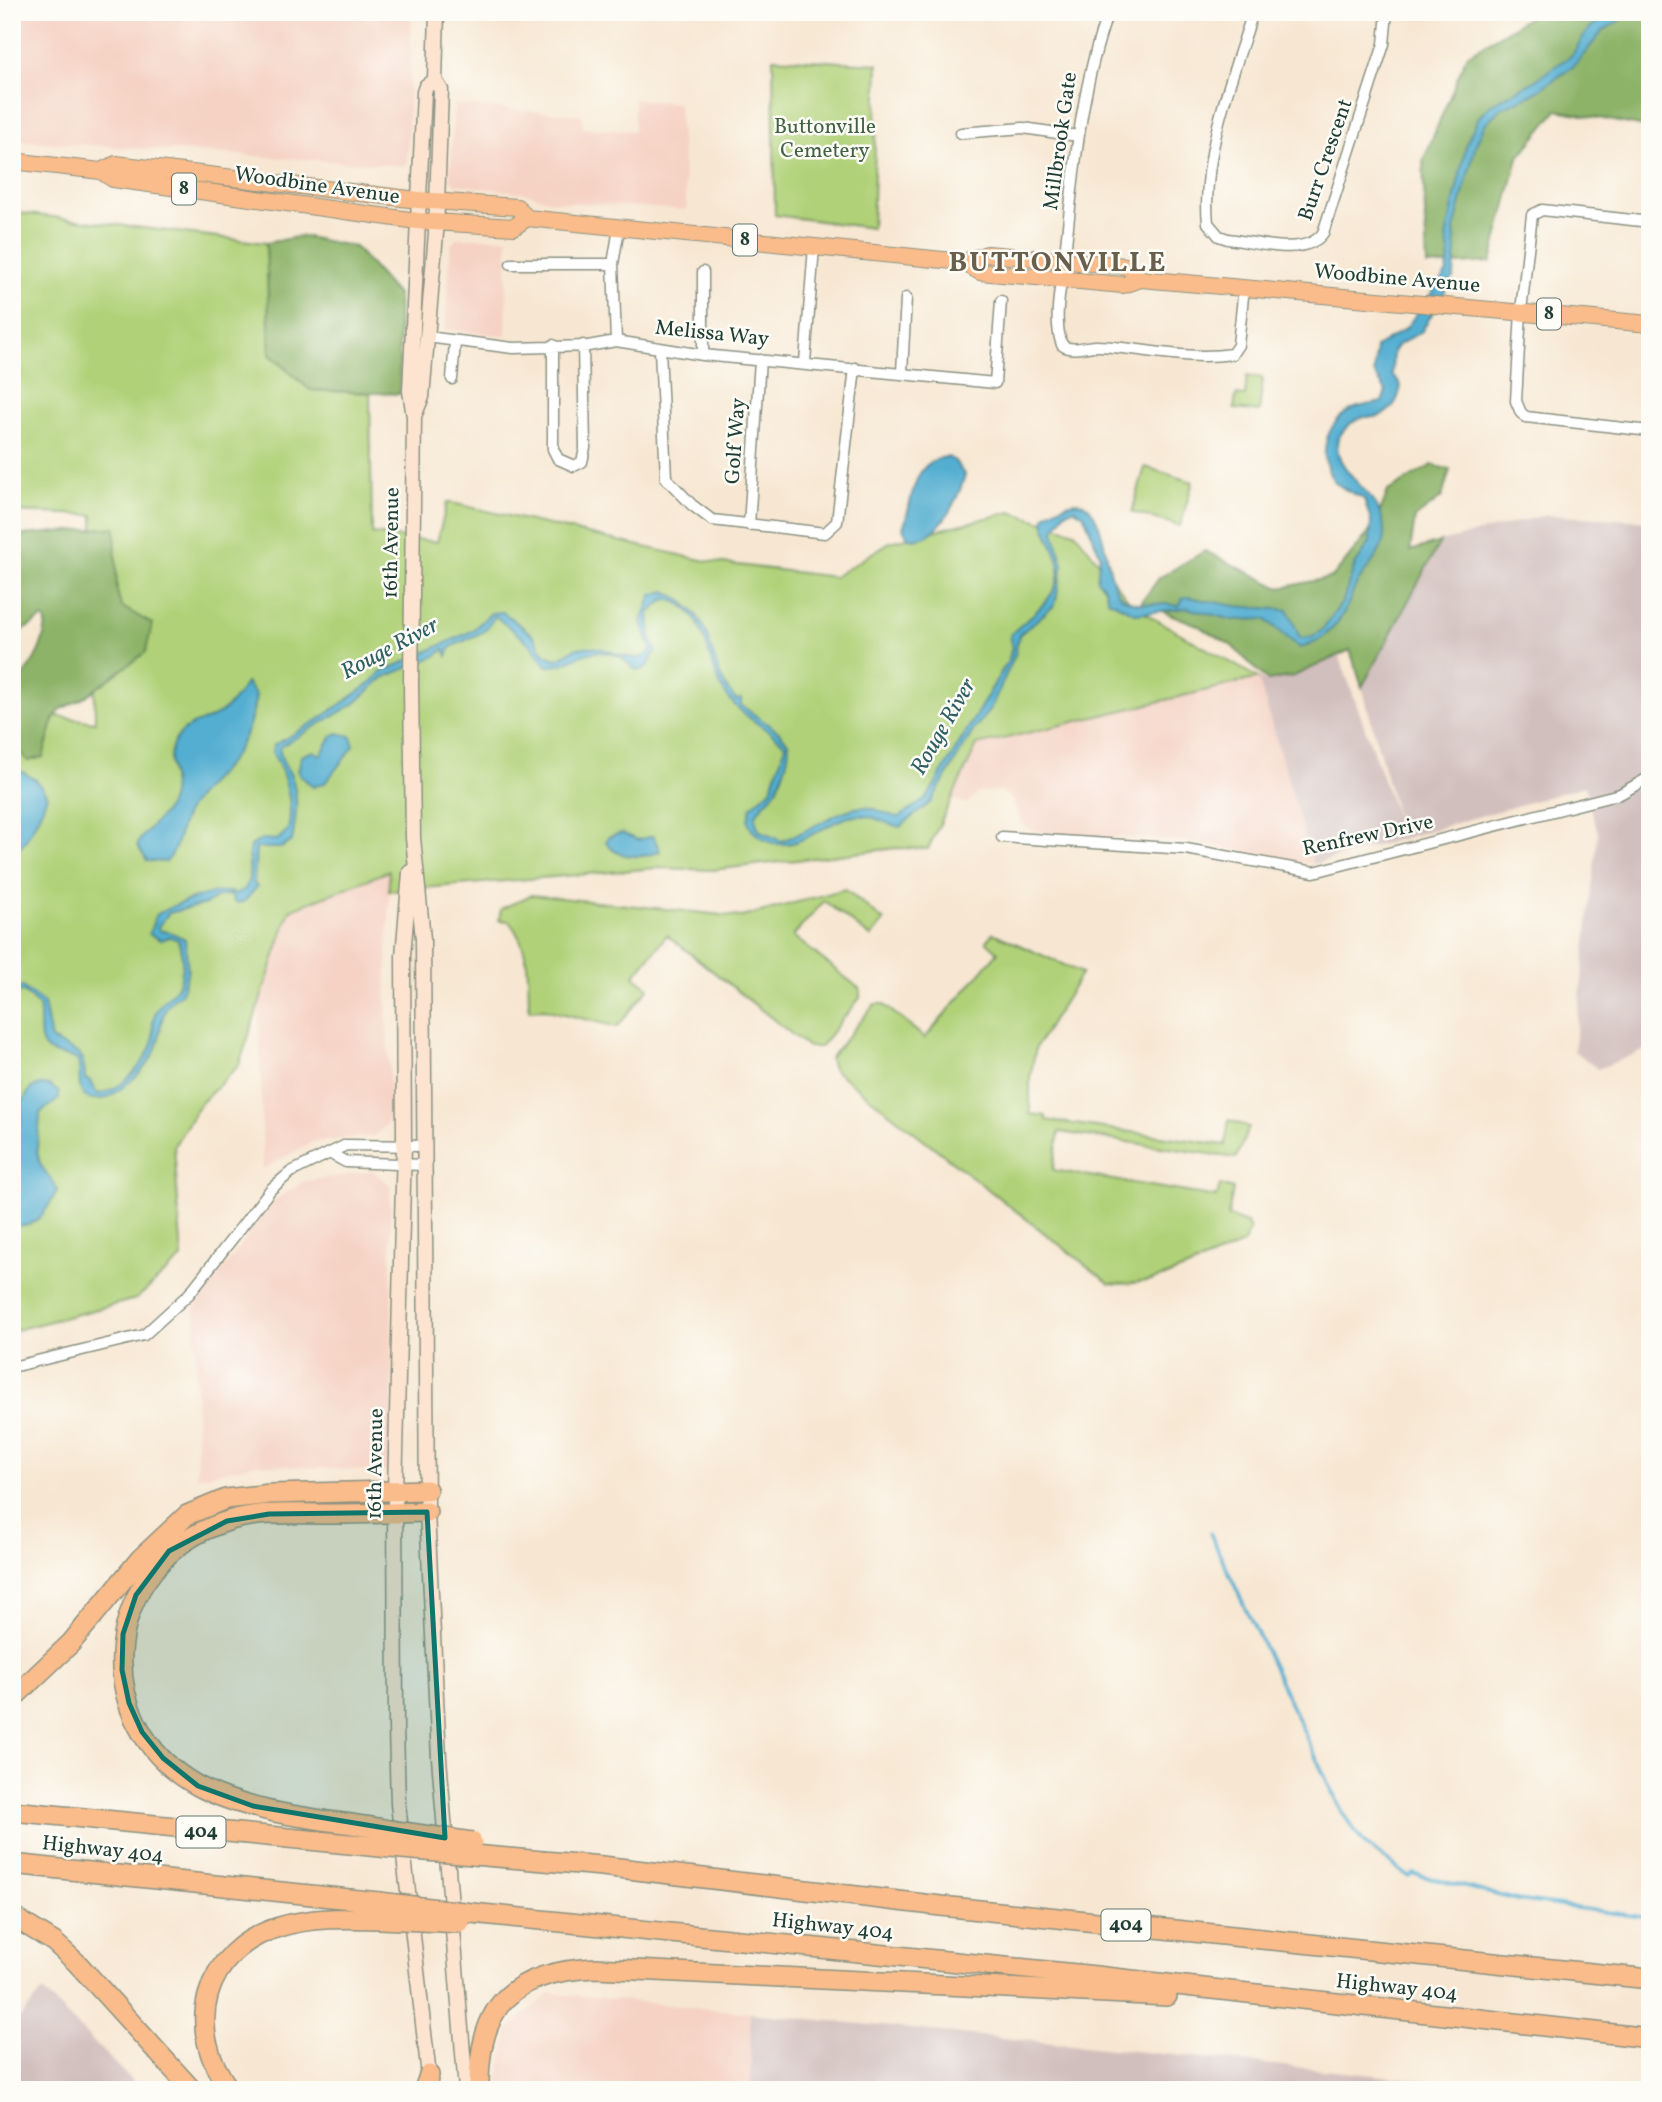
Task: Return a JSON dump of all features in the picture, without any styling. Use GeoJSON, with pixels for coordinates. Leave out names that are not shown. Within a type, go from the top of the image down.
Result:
{"type":"FeatureCollection","features":[{"type":"Feature","properties":{"kind":"highway"},"geometry":{"type":"LineString","coordinates":[[12,1699],[71,1643],[139,1559],[187,1515],[237,1498],[427,1490]]}},
{"type":"Feature","properties":{"kind":"highway"},"geometry":{"type":"LineString","coordinates":[[390,1839],[253,1806],[198,1786],[163,1759],[142,1732],[129,1703],[122,1670],[123,1634],[136,1595],[162,1558],[191,1537],[227,1521],[270,1514],[427,1512]]}},
{"type":"Feature","properties":{"kind":"highway","name":"Highway 404"},"geometry":{"type":"LineString","coordinates":[[12,1811],[390,1839],[955,1908],[1650,1979]]}},
{"type":"Feature","properties":{"kind":"highway","name":"Highway 404"},"geometry":{"type":"LineString","coordinates":[[12,1864],[380,1910],[472,1918],[512,1918],[1096,1976],[1650,2038]]}},
{"type":"Feature","properties":{"kind":"highway"},"geometry":{"type":"LineString","coordinates":[[230,2090],[215,2070],[205,2043],[204,2010],[215,1977],[236,1949],[277,1927],[380,1910]]}},
{"type":"Feature","properties":{"kind":"highway"},"geometry":{"type":"LineString","coordinates":[[12,1916],[54,1942],[77,1963],[192,2090]]}},
{"type":"Feature","properties":{"kind":"highway"},"geometry":{"type":"LineString","coordinates":[[479,2090],[485,2030],[497,2009],[509,1994],[532,1978],[560,1970],[595,1968],[1136,1995],[1283,1998]]}},
{"type":"Feature","properties":{"kind":"main road","name":"16th Avenue"},"geometry":{"type":"LineString","coordinates":[[414,417],[422,397],[437,223],[441,90],[435,80],[437,12]]}},
{"type":"Feature","properties":{"kind":"main road","name":"16th Avenue"},"geometry":{"type":"LineString","coordinates":[[435,80],[424,88],[410,391],[414,417],[411,644],[413,838],[423,939],[427,1512],[439,1758],[466,2090]]}},
{"type":"Feature","properties":{"kind":"main road","name":"Woodbine Avenue"},"geometry":{"type":"LineString","coordinates":[[12,161],[101,170],[116,163],[418,200],[517,208],[527,218],[963,261],[980,272],[1063,269],[1123,285],[1141,279],[1650,324]]}},
{"type":"Feature","properties":{"kind":"main road","name":"Woodbine Avenue"},"geometry":{"type":"LineString","coordinates":[[101,170],[113,179],[417,221],[514,227],[527,218]]}},
{"type":"Feature","properties":{"kind":"main road","name":"16th Avenue"},"geometry":{"type":"LineString","coordinates":[[413,838],[402,956],[404,1146],[395,1491],[398,1804],[428,2085]]}},
{"type":"Feature","properties":{"kind":"street","name":"Millbrook Gate"},"geometry":{"type":"LineString","coordinates":[[1108,12],[1088,78],[1078,136],[1063,269],[1059,337],[1067,348],[1075,349],[1088,345],[1157,354],[1232,354],[1238,345],[1244,287]]}},
{"type":"Feature","properties":{"kind":"street","name":"Burr Crescent"},"geometry":{"type":"LineString","coordinates":[[1253,12],[1220,117],[1207,211],[1209,223],[1219,236],[1228,239],[1294,246],[1313,244],[1323,233],[1384,44],[1387,12]]}},
{"type":"Feature","properties":{"kind":"street"},"geometry":{"type":"LineString","coordinates":[[961,133],[1023,128],[1078,136]]}},
{"type":"Feature","properties":{"kind":"street"},"geometry":{"type":"LineString","coordinates":[[1650,222],[1536,211],[1532,215],[1521,311],[1516,401],[1521,414],[1650,431]]}},
{"type":"Feature","properties":{"kind":"street"},"geometry":{"type":"LineString","coordinates":[[616,341],[613,264],[619,228]]}},
{"type":"Feature","properties":{"kind":"street"},"geometry":{"type":"LineString","coordinates":[[805,362],[814,247]]}},
{"type":"Feature","properties":{"kind":"street"},"geometry":{"type":"LineString","coordinates":[[510,264],[613,264]]}},
{"type":"Feature","properties":{"kind":"street"},"geometry":{"type":"LineString","coordinates":[[703,272],[703,355]]}},
{"type":"Feature","properties":{"kind":"street"},"geometry":{"type":"LineString","coordinates":[[902,372],[906,298]]}},
{"type":"Feature","properties":{"kind":"street","name":"Melissa Way"},"geometry":{"type":"LineString","coordinates":[[427,337],[455,342],[491,343],[513,348],[616,341],[703,355],[805,362],[995,383],[1001,301]]}},
{"type":"Feature","properties":{"kind":"street"},"geometry":{"type":"LineString","coordinates":[[452,379],[455,342]]}},
{"type":"Feature","properties":{"kind":"street"},"geometry":{"type":"LineString","coordinates":[[554,345],[553,449],[558,459],[574,466],[582,462],[585,448],[583,345]]}},
{"type":"Feature","properties":{"kind":"street"},"geometry":{"type":"LineString","coordinates":[[660,349],[666,478],[692,505],[712,520],[825,533],[837,522],[855,368]]}},
{"type":"Feature","properties":{"kind":"street","name":"Golf Way"},"geometry":{"type":"LineString","coordinates":[[749,525],[760,359]]}},
{"type":"Feature","properties":{"kind":"street","name":"Renfrew Drive"},"geometry":{"type":"LineString","coordinates":[[1002,837],[1186,849],[1314,872],[1620,794],[1650,777]]}},
{"type":"Feature","properties":{"kind":"street"},"geometry":{"type":"LineString","coordinates":[[12,1367],[144,1335],[189,1294],[271,1189],[291,1172],[346,1145],[423,1146]]}},
{"type":"Feature","properties":{"kind":"street"},"geometry":{"type":"LineString","coordinates":[[331,1154],[346,1162],[423,1165]]}},
{"type":"Feature","properties":{"kind":"highlighted area"},"geometry":{"type":"Polygon","coordinates":[[[427,1512],[445,1838],[253,1806],[198,1786],[163,1758],[142,1732],[129,1703],[122,1670],[123,1634],[136,1595],[169,1551],[227,1521],[269,1514],[427,1512]]]}},
{"type":"Feature","properties":{"kind":"shaded area"},"geometry":{"type":"Polygon","coordinates":[[[12,12],[412,12],[407,166],[12,140],[12,12]]]}},
{"type":"Feature","properties":{"kind":"shaded area"},"geometry":{"type":"Polygon","coordinates":[[[634,99],[678,103],[687,210],[550,201],[531,194],[455,184],[450,178],[454,105],[582,115],[583,128],[634,131],[634,99]]]}},
{"type":"Feature","properties":{"kind":"shaded area"},"geometry":{"type":"Polygon","coordinates":[[[457,238],[508,238],[506,336],[445,330],[451,245],[457,238]]]}},
{"type":"Feature","properties":{"kind":"shaded area"},"geometry":{"type":"Polygon","coordinates":[[[1546,515],[1650,521],[1650,1048],[1598,1069],[1574,1051],[1598,834],[1585,786],[1313,864],[1258,678],[1268,681],[1324,663],[1339,655],[1399,824],[1362,687],[1440,542],[1546,515]]]}},
{"type":"Feature","properties":{"kind":"shaded area"},"geometry":{"type":"Polygon","coordinates":[[[1258,678],[1313,864],[1187,841],[1038,832],[1028,829],[1021,822],[1013,801],[1002,791],[978,792],[966,804],[951,799],[977,745],[1258,678]]]}},
{"type":"Feature","properties":{"kind":"shaded area"},"geometry":{"type":"Polygon","coordinates":[[[390,871],[386,1000],[391,1108],[387,1124],[375,1136],[312,1142],[263,1169],[259,1006],[290,910],[390,871]]]}},
{"type":"Feature","properties":{"kind":"shaded area"},"geometry":{"type":"Polygon","coordinates":[[[373,1171],[390,1185],[394,1473],[257,1464],[197,1477],[195,1308],[273,1201],[305,1181],[373,1171]]]}},
{"type":"Feature","properties":{"kind":"shaded area"},"geometry":{"type":"Polygon","coordinates":[[[43,1991],[141,2090],[12,2090],[12,2027],[43,1991]]]}},
{"type":"Feature","properties":{"kind":"shaded area"},"geometry":{"type":"Polygon","coordinates":[[[550,1993],[750,2013],[751,2090],[496,2090],[509,2028],[550,1993]]]}},
{"type":"Feature","properties":{"kind":"shaded area"},"geometry":{"type":"Polygon","coordinates":[[[750,2013],[1524,2090],[751,2090],[750,2013]]]}},
{"type":"Feature","properties":{"kind":"green space"},"geometry":{"type":"Polygon","coordinates":[[[1537,12],[1650,12],[1650,128],[1557,110],[1518,158],[1491,262],[1427,266],[1423,161],[1467,55],[1537,12]]]}},
{"type":"Feature","properties":{"kind":"green space","name":"Buttonville Cemetery"},"geometry":{"type":"Polygon","coordinates":[[[773,58],[878,64],[872,228],[775,215],[773,58]]]}},
{"type":"Feature","properties":{"kind":"green space"},"geometry":{"type":"Polygon","coordinates":[[[12,212],[266,243],[270,355],[310,390],[370,393],[372,534],[437,542],[447,503],[452,503],[706,561],[834,577],[890,542],[1011,512],[1075,532],[1134,607],[1258,678],[977,745],[928,849],[897,848],[713,870],[657,868],[389,891],[389,871],[290,910],[239,1065],[200,1104],[174,1146],[182,1258],[136,1299],[12,1331],[12,709],[95,722],[93,515],[12,512],[12,212]]]}},
{"type":"Feature","properties":{"kind":"green space"},"geometry":{"type":"Polygon","coordinates":[[[302,236],[355,247],[398,296],[400,394],[310,390],[270,354],[266,243],[302,236]]]}},
{"type":"Feature","properties":{"kind":"green space"},"geometry":{"type":"Polygon","coordinates":[[[1247,376],[1263,378],[1259,412],[1234,409],[1236,395],[1245,396],[1247,376]]]}},
{"type":"Feature","properties":{"kind":"green space"},"geometry":{"type":"Polygon","coordinates":[[[1432,465],[1450,470],[1442,497],[1415,518],[1410,551],[1440,542],[1362,687],[1350,650],[1294,676],[1268,681],[1231,645],[1195,624],[1141,603],[1159,578],[1205,551],[1280,588],[1333,577],[1375,525],[1388,491],[1432,465]]]}},
{"type":"Feature","properties":{"kind":"green space"},"geometry":{"type":"Polygon","coordinates":[[[1145,467],[1193,482],[1180,526],[1132,512],[1145,467]]]}},
{"type":"Feature","properties":{"kind":"green space"},"geometry":{"type":"Polygon","coordinates":[[[115,527],[117,591],[121,606],[152,624],[146,652],[82,699],[61,709],[54,719],[43,757],[28,761],[12,743],[12,689],[35,658],[46,622],[43,618],[12,637],[12,536],[115,527]]]}},
{"type":"Feature","properties":{"kind":"green space"},"geometry":{"type":"Polygon","coordinates":[[[845,889],[884,921],[871,937],[824,901],[793,936],[860,989],[860,998],[820,1047],[808,1047],[667,935],[634,976],[649,988],[617,1027],[544,1009],[529,1010],[525,953],[509,921],[499,920],[501,909],[531,895],[742,917],[845,889]]]}},
{"type":"Feature","properties":{"kind":"green space"},"geometry":{"type":"Polygon","coordinates":[[[993,933],[1082,973],[1036,1047],[1030,1077],[1030,1114],[1046,1116],[1046,1120],[1225,1145],[1229,1120],[1249,1127],[1236,1158],[1059,1132],[1053,1170],[1217,1197],[1220,1185],[1233,1189],[1228,1216],[1247,1223],[1250,1230],[1243,1244],[1161,1278],[1126,1284],[1109,1283],[833,1069],[830,1058],[875,1004],[883,1004],[925,1038],[998,952],[986,941],[993,933]]]}},
{"type":"Feature","properties":{"kind":"water"},"geometry":{"type":"Polygon","coordinates":[[[1609,12],[1633,12],[1603,31],[1574,66],[1533,94],[1501,108],[1485,124],[1476,144],[1454,230],[1454,276],[1422,331],[1397,346],[1393,352],[1392,375],[1401,385],[1396,401],[1380,416],[1362,417],[1355,421],[1338,438],[1338,452],[1343,465],[1379,510],[1384,525],[1383,542],[1356,585],[1339,620],[1318,640],[1300,648],[1265,619],[1233,620],[1187,608],[1137,614],[1108,600],[1104,587],[1097,580],[1100,555],[1084,515],[1074,509],[1065,512],[1054,531],[1063,564],[1055,605],[1019,635],[1015,655],[990,710],[975,728],[931,802],[900,827],[870,817],[849,817],[805,838],[783,844],[772,843],[760,837],[752,830],[748,820],[751,807],[771,789],[786,745],[746,715],[725,693],[718,681],[698,624],[690,612],[665,599],[649,613],[651,639],[656,650],[648,666],[640,670],[633,668],[619,656],[600,652],[547,666],[530,644],[495,616],[485,631],[451,647],[447,656],[445,649],[436,656],[383,678],[354,704],[280,747],[296,793],[292,841],[281,848],[256,848],[254,883],[257,887],[244,902],[235,903],[231,895],[219,896],[206,904],[169,913],[158,927],[161,931],[185,939],[188,971],[181,994],[172,1001],[163,1015],[159,1040],[152,1057],[138,1075],[107,1098],[88,1098],[80,1089],[78,1061],[46,1049],[40,1032],[39,1006],[25,993],[12,990],[12,986],[21,986],[44,1003],[51,1039],[80,1055],[85,1079],[91,1081],[97,1094],[114,1088],[130,1076],[148,1052],[153,1041],[153,1020],[156,1012],[176,988],[182,971],[178,940],[170,937],[161,940],[149,934],[156,915],[208,894],[236,894],[245,889],[249,878],[250,846],[263,839],[277,840],[288,830],[289,800],[285,780],[272,752],[274,745],[318,720],[371,683],[380,673],[472,631],[491,613],[503,612],[528,631],[549,657],[559,659],[574,649],[594,647],[638,658],[651,650],[642,621],[652,595],[665,591],[684,602],[704,627],[718,670],[736,700],[741,699],[741,705],[780,733],[789,744],[777,788],[757,812],[756,818],[760,831],[781,841],[853,808],[867,807],[899,817],[927,798],[1009,659],[1012,646],[1010,635],[1043,605],[1055,587],[1059,564],[1044,517],[1064,505],[1081,503],[1090,509],[1098,522],[1115,587],[1127,600],[1179,606],[1183,598],[1188,597],[1235,606],[1288,610],[1300,638],[1313,637],[1323,629],[1343,601],[1354,567],[1370,542],[1371,521],[1364,499],[1335,482],[1326,462],[1327,440],[1337,421],[1345,413],[1382,402],[1386,391],[1374,373],[1376,347],[1406,328],[1447,272],[1449,253],[1446,237],[1467,142],[1478,118],[1490,105],[1531,83],[1572,55],[1588,30],[1609,12]]]}},
{"type":"Feature","properties":{"kind":"water"},"geometry":{"type":"Polygon","coordinates":[[[948,457],[955,461],[965,476],[952,507],[929,534],[908,538],[903,528],[915,483],[926,465],[948,457]]]}},
{"type":"Feature","properties":{"kind":"water"},"geometry":{"type":"Polygon","coordinates":[[[246,683],[256,695],[248,727],[238,750],[187,812],[176,845],[166,862],[147,861],[137,845],[170,802],[173,783],[170,757],[175,740],[190,726],[223,711],[246,683]]]}},
{"type":"Feature","properties":{"kind":"water"},"geometry":{"type":"Polygon","coordinates":[[[337,733],[351,736],[354,746],[325,783],[313,787],[298,773],[301,756],[313,751],[321,755],[331,737],[337,733]]]}},
{"type":"Feature","properties":{"kind":"water"},"geometry":{"type":"Polygon","coordinates":[[[21,771],[36,780],[47,795],[30,834],[17,850],[12,847],[12,773],[21,771]]]}},
{"type":"Feature","properties":{"kind":"water"},"geometry":{"type":"Polygon","coordinates":[[[622,833],[638,840],[653,836],[660,851],[638,856],[622,854],[610,847],[606,841],[608,837],[622,833]]]}},
{"type":"Feature","properties":{"kind":"water"},"geometry":{"type":"Polygon","coordinates":[[[49,1085],[59,1092],[59,1099],[40,1113],[37,1144],[40,1163],[57,1191],[40,1217],[28,1225],[20,1226],[12,1224],[12,1141],[21,1122],[21,1104],[31,1088],[49,1085]]]}},
{"type":"Feature","properties":{"kind":"waterway"},"geometry":{"type":"LineString","coordinates":[[1210,1533],[1342,1813],[1365,1844],[1409,1877],[1414,1874],[1517,1900],[1650,1918]]}},
{"type":"Feature","properties":{"kind":"district","name":"BUTTONVILLE"},"geometry":{"type":"Point","coordinates":[1058,263]}},
{"type":"Feature","properties":{"kind":"water label","name":"Rouge River"},"geometry":{"type":"Point","coordinates":[390,649]}},
{"type":"Feature","properties":{"kind":"water label","name":"Rouge River"},"geometry":{"type":"Point","coordinates":[944,727]}}]}
